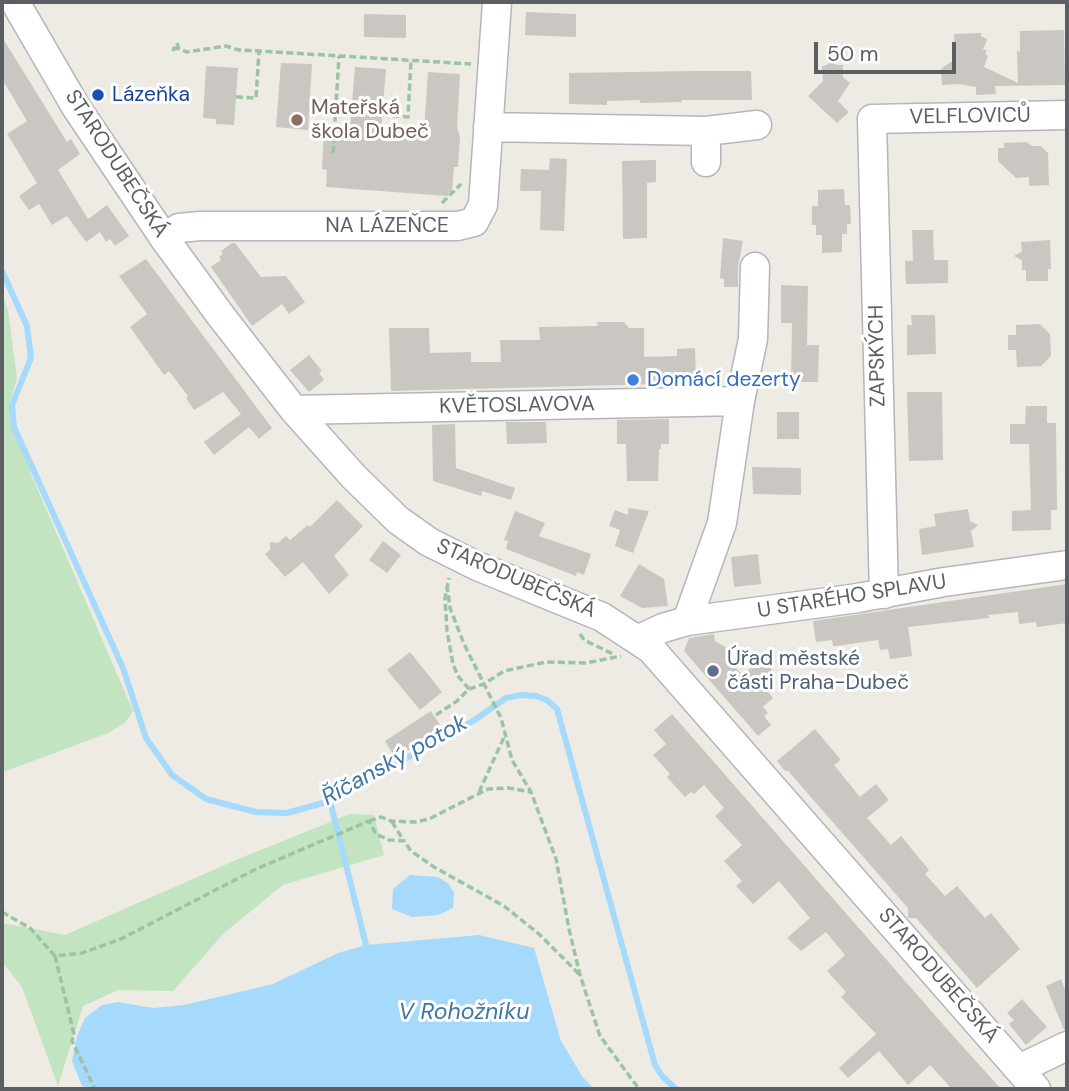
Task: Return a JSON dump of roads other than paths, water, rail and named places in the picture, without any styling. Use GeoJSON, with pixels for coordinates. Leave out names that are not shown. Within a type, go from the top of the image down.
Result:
{"type":"FeatureCollection","features":[{"type":"Feature","properties":{"kind":"street","name":"STARODUBEČSKÁ"},"geometry":{"type":"LineString","coordinates":[[15,2],[76,107],[220,316],[294,410],[354,477],[398,520],[429,542],[584,608],[639,639],[651,649],[1027,1079]]}},
{"type":"Feature","properties":{"kind":"street","name":"NA LÁZEŇCE"},"geometry":{"type":"LineString","coordinates":[[164,237],[178,228],[200,226],[458,226],[474,222],[483,205],[497,2]]}},
{"type":"Feature","properties":{"kind":"street","name":"VELFLOVICŮ"},"geometry":{"type":"LineString","coordinates":[[872,119],[1067,115]]}},
{"type":"Feature","properties":{"kind":"street","name":"ZAPSKÝCH"},"geometry":{"type":"LineString","coordinates":[[872,119],[884,594]]}},
{"type":"Feature","properties":{"kind":"street"},"geometry":{"type":"LineString","coordinates":[[488,127],[706,131],[757,125]]}},
{"type":"Feature","properties":{"kind":"street"},"geometry":{"type":"LineString","coordinates":[[706,131],[706,162]]}},
{"type":"Feature","properties":{"kind":"street"},"geometry":{"type":"LineString","coordinates":[[687,621],[722,523],[740,401],[753,339],[755,267]]}},
{"type":"Feature","properties":{"kind":"street","name":"KVĚTOSLAVOVA"},"geometry":{"type":"LineString","coordinates":[[294,410],[740,401]]}},
{"type":"Feature","properties":{"kind":"street","name":"U STARÉHO SPLAVU"},"geometry":{"type":"LineString","coordinates":[[639,639],[687,621],[1067,565]]}},
{"type":"Feature","properties":{"kind":"street"},"geometry":{"type":"LineString","coordinates":[[1027,1079],[1067,1046]]}},
{"type":"Feature","properties":{"kind":"water"},"geometry":{"type":"Polygon","coordinates":[[[410,875],[438,877],[449,884],[454,893],[453,908],[438,915],[412,917],[392,909],[393,889],[410,875]]]}},
{"type":"Feature","properties":{"kind":"water","name":"V Rohožníku"},"geometry":{"type":"Polygon","coordinates":[[[479,935],[534,948],[561,1041],[582,1076],[594,1089],[92,1089],[82,1086],[72,1061],[77,1036],[85,1018],[102,1005],[118,1002],[153,1008],[184,1005],[273,984],[338,953],[366,945],[479,935]]]}},
{"type":"Feature","properties":{"kind":"waterway","name":"Říčanský potok"},"geometry":{"type":"LineString","coordinates":[[2,271],[27,326],[31,358],[12,405],[14,427],[123,668],[146,738],[172,775],[206,799],[256,812],[287,813],[330,801],[473,721],[506,698],[521,695],[547,700],[557,709],[655,1065],[676,1089]]}},
{"type":"Feature","properties":{"kind":"waterway"},"geometry":{"type":"LineString","coordinates":[[330,801],[366,945]]}},
{"type":"Feature","properties":{"kind":"place","name":"Lázeňka"},"geometry":{"type":"Point","coordinates":[98,95]}},
{"type":"Feature","properties":{"kind":"place","name":"Mateřská škola Dubeč"},"geometry":{"type":"Point","coordinates":[297,120]}},
{"type":"Feature","properties":{"kind":"place","name":"Domácí dezerty"},"geometry":{"type":"Point","coordinates":[633,380]}},
{"type":"Feature","properties":{"kind":"place","name":"Úřad městské části Praha-Dubeč"},"geometry":{"type":"Point","coordinates":[713,671]}}]}
